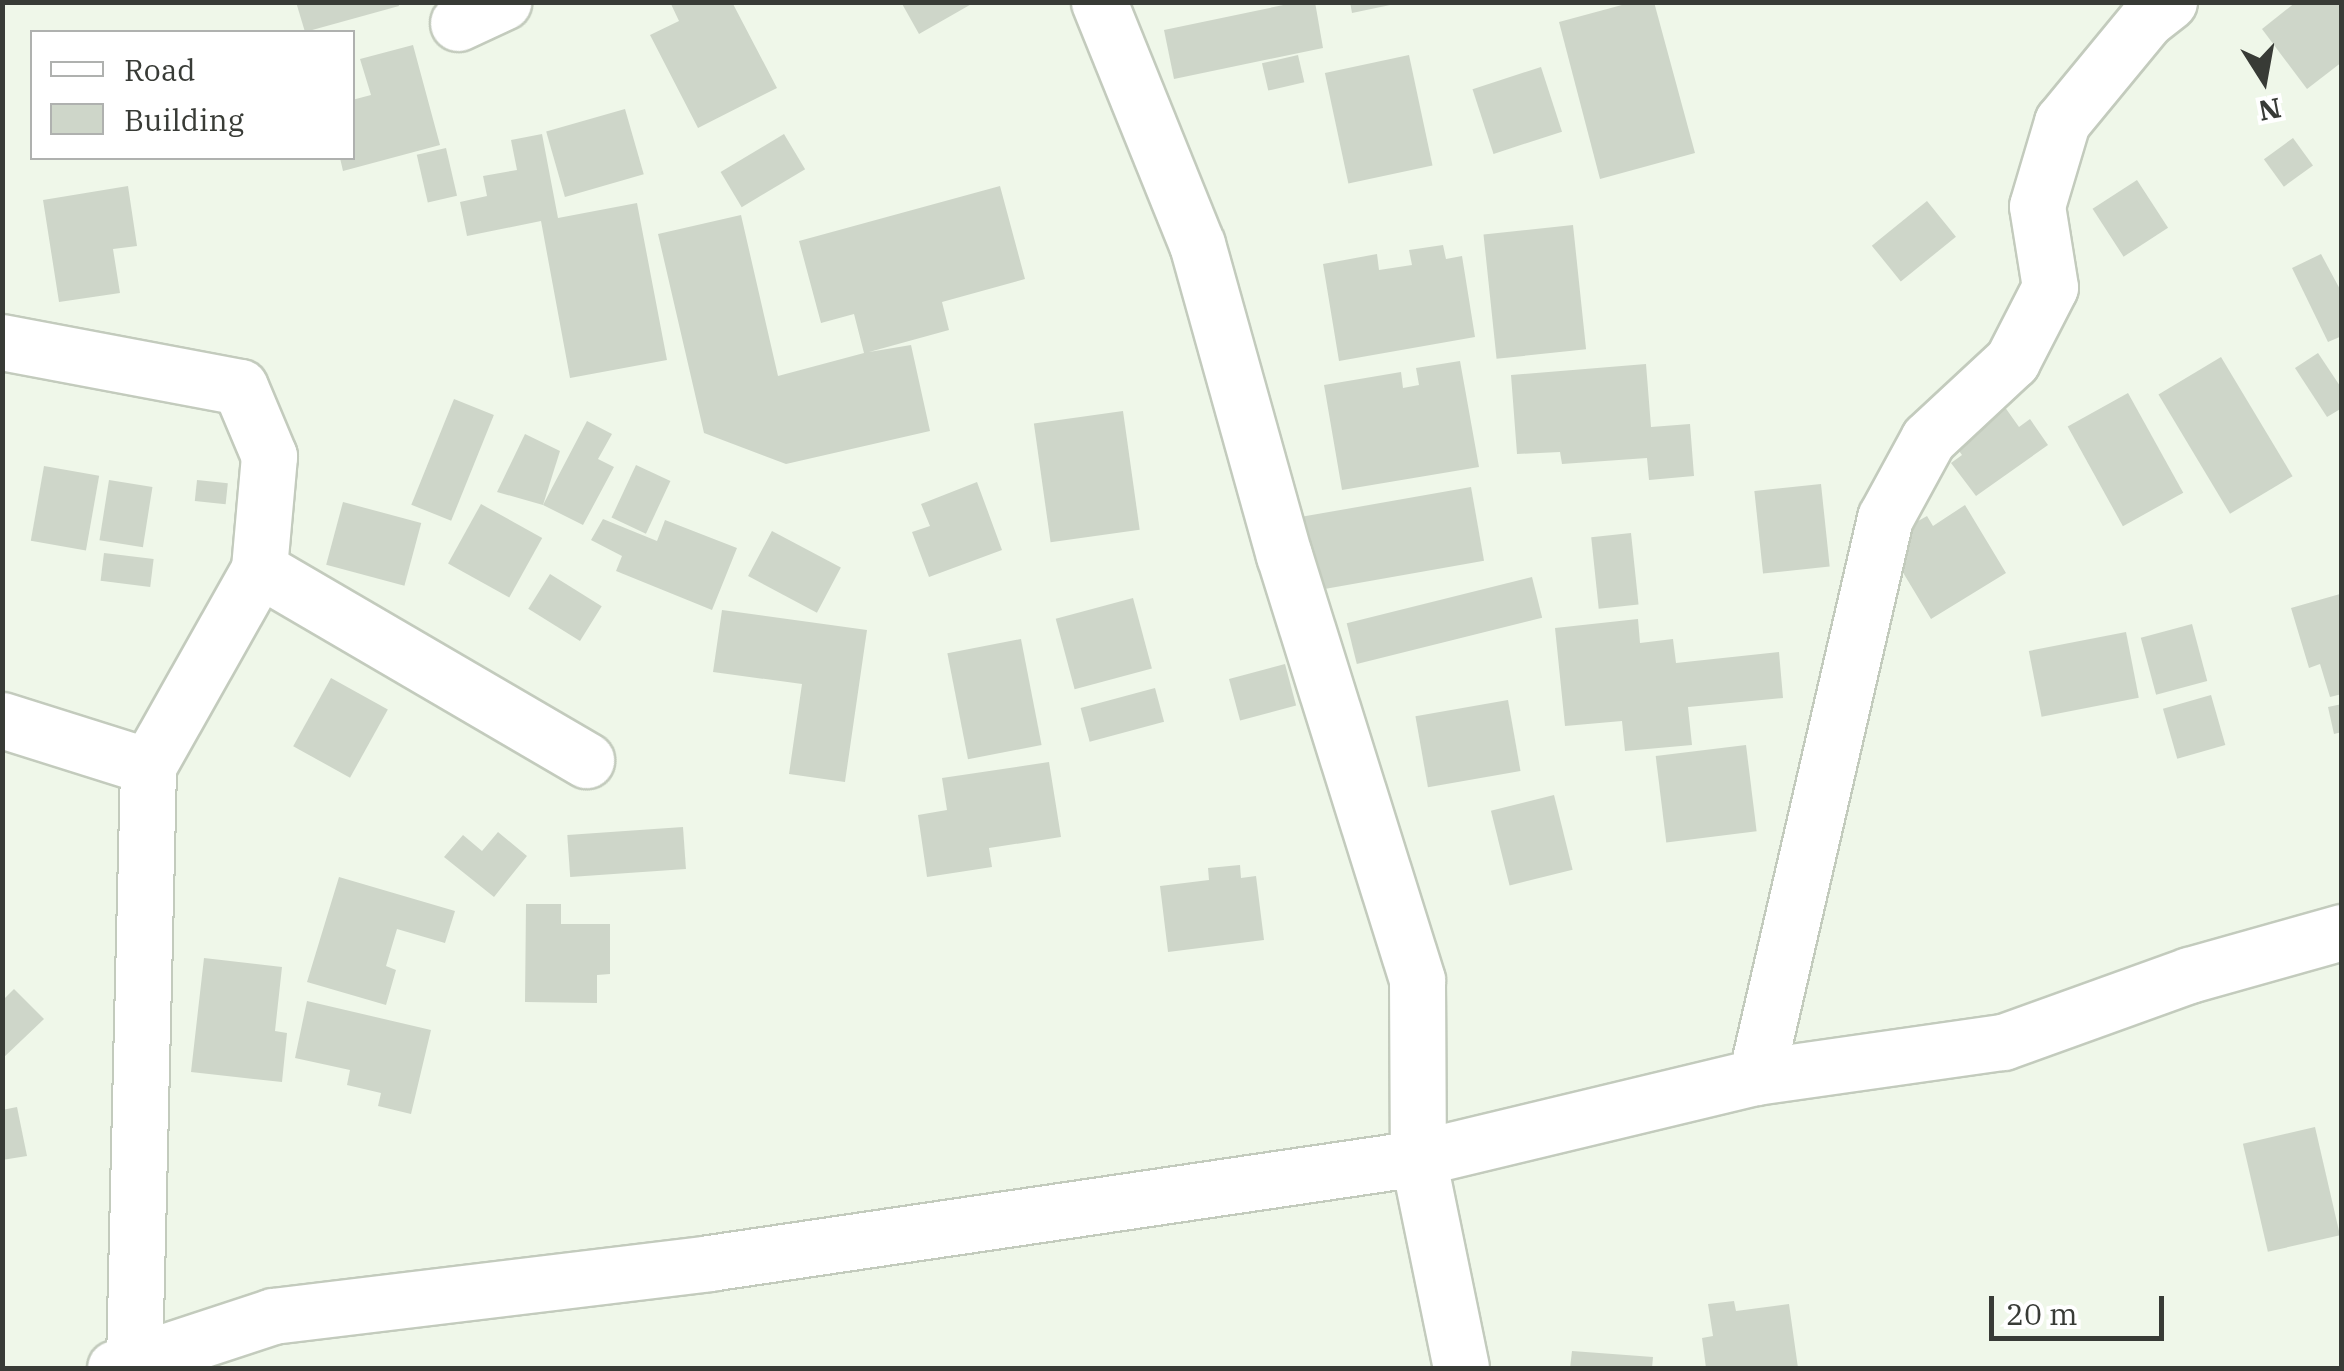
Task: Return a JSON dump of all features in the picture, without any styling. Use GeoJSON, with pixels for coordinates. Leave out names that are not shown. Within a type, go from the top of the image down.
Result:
{"type":"FeatureCollection","features":[{"type":"Feature","properties":{"kind":"street"},"geometry":{"type":"LineString","coordinates":[[1100,2],[1197,244],[1284,555],[1418,980],[1418,1158],[1461,1368]]}},
{"type":"Feature","properties":{"kind":"street"},"geometry":{"type":"LineString","coordinates":[[1756,1077],[1885,518],[1928,438],[2012,361],[2050,288],[2037,206],[2062,122],[2148,19],[2169,2]]}},
{"type":"Feature","properties":{"kind":"street"},"geometry":{"type":"LineString","coordinates":[[2,342],[240,387],[270,456],[259,568],[148,766],[125,1365],[273,1316],[709,1263],[1418,1158],[1756,1077],[2003,1042],[2189,975],[2342,932]]}},
{"type":"Feature","properties":{"kind":"street"},"geometry":{"type":"LineString","coordinates":[[259,568],[586,760]]}},
{"type":"Feature","properties":{"kind":"street"},"geometry":{"type":"LineString","coordinates":[[2,720],[148,766]]}},
{"type":"Feature","properties":{"kind":"building"},"geometry":{"type":"Polygon","coordinates":[[[296,2],[398,2],[399,6],[304,30],[296,2]]]}},
{"type":"Feature","properties":{"kind":"building"},"geometry":{"type":"Polygon","coordinates":[[[670,2],[732,2],[777,88],[698,128],[650,35],[679,21],[670,2]]]}},
{"type":"Feature","properties":{"kind":"building"},"geometry":{"type":"Polygon","coordinates":[[[901,2],[975,2],[919,34],[901,2]]]}},
{"type":"Feature","properties":{"kind":"building"},"geometry":{"type":"Polygon","coordinates":[[[1298,2],[1315,2],[1323,48],[1174,79],[1164,30],[1298,2]]]}},
{"type":"Feature","properties":{"kind":"building"},"geometry":{"type":"Polygon","coordinates":[[[1350,2],[1395,2],[1395,4],[1352,13],[1350,2]]]}},
{"type":"Feature","properties":{"kind":"building"},"geometry":{"type":"Polygon","coordinates":[[[1633,2],[1654,2],[1695,153],[1600,179],[1559,22],[1633,2]]]}},
{"type":"Feature","properties":{"kind":"building"},"geometry":{"type":"Polygon","coordinates":[[[2296,2],[2342,2],[2342,62],[2307,89],[2262,29],[2296,2]]]}},
{"type":"Feature","properties":{"kind":"building"},"geometry":{"type":"Polygon","coordinates":[[[413,45],[440,145],[343,171],[340,160],[355,160],[355,99],[371,95],[360,59],[413,45]]]}},
{"type":"Feature","properties":{"kind":"building"},"geometry":{"type":"Polygon","coordinates":[[[1298,55],[1304,82],[1268,91],[1262,63],[1298,55]]]}},
{"type":"Feature","properties":{"kind":"building"},"geometry":{"type":"Polygon","coordinates":[[[1409,55],[1432,166],[1348,183],[1325,73],[1409,55]]]}},
{"type":"Feature","properties":{"kind":"building"},"geometry":{"type":"Polygon","coordinates":[[[1541,67],[1562,132],[1494,154],[1473,89],[1541,67]]]}},
{"type":"Feature","properties":{"kind":"building"},"geometry":{"type":"Polygon","coordinates":[[[625,109],[644,174],[565,197],[546,132],[625,109]]]}},
{"type":"Feature","properties":{"kind":"building"},"geometry":{"type":"Polygon","coordinates":[[[542,134],[558,218],[637,203],[667,360],[570,378],[541,221],[467,236],[460,202],[487,196],[483,176],[517,170],[511,140],[542,134]]]}},
{"type":"Feature","properties":{"kind":"building"},"geometry":{"type":"Polygon","coordinates":[[[784,134],[805,169],[742,207],[721,172],[784,134]]]}},
{"type":"Feature","properties":{"kind":"building"},"geometry":{"type":"Polygon","coordinates":[[[2293,138],[2313,166],[2284,187],[2264,159],[2293,138]]]}},
{"type":"Feature","properties":{"kind":"building"},"geometry":{"type":"Polygon","coordinates":[[[446,148],[457,196],[428,202],[417,155],[446,148]]]}},
{"type":"Feature","properties":{"kind":"building"},"geometry":{"type":"Polygon","coordinates":[[[2137,180],[2168,228],[2124,257],[2093,209],[2137,180]]]}},
{"type":"Feature","properties":{"kind":"building"},"geometry":{"type":"Polygon","coordinates":[[[128,186],[137,246],[113,249],[120,293],[59,302],[43,200],[128,186]]]}},
{"type":"Feature","properties":{"kind":"building"},"geometry":{"type":"Polygon","coordinates":[[[1000,186],[1025,279],[942,302],[949,330],[869,352],[911,345],[930,431],[786,464],[704,433],[658,234],[741,215],[778,376],[864,353],[854,314],[821,323],[799,241],[1000,186]]]}},
{"type":"Feature","properties":{"kind":"building"},"geometry":{"type":"Polygon","coordinates":[[[1927,201],[1956,237],[1901,281],[1872,246],[1927,201]]]}},
{"type":"Feature","properties":{"kind":"building"},"geometry":{"type":"Polygon","coordinates":[[[1573,225],[1586,349],[1497,359],[1483,234],[1573,225]]]}},
{"type":"Feature","properties":{"kind":"building"},"geometry":{"type":"Polygon","coordinates":[[[1443,245],[1446,259],[1462,256],[1475,337],[1339,361],[1323,264],[1377,254],[1379,270],[1412,265],[1409,250],[1443,245]]]}},
{"type":"Feature","properties":{"kind":"building"},"geometry":{"type":"Polygon","coordinates":[[[2321,254],[2342,293],[2342,336],[2328,342],[2292,268],[2321,254]]]}},
{"type":"Feature","properties":{"kind":"building"},"geometry":{"type":"Polygon","coordinates":[[[2318,353],[2342,389],[2342,408],[2327,417],[2295,368],[2318,353]]]}},
{"type":"Feature","properties":{"kind":"building"},"geometry":{"type":"Polygon","coordinates":[[[2221,357],[2293,476],[2230,514],[2158,395],[2221,357]]]}},
{"type":"Feature","properties":{"kind":"building"},"geometry":{"type":"Polygon","coordinates":[[[1460,361],[1479,467],[1342,490],[1324,385],[1401,372],[1403,388],[1419,385],[1416,368],[1460,361]]]}},
{"type":"Feature","properties":{"kind":"building"},"geometry":{"type":"Polygon","coordinates":[[[1646,364],[1651,427],[1690,424],[1694,476],[1649,480],[1647,458],[1562,464],[1560,452],[1517,454],[1511,375],[1646,364]]]}},
{"type":"Feature","properties":{"kind":"building"},"geometry":{"type":"Polygon","coordinates":[[[2128,393],[2183,493],[2123,526],[2068,426],[2128,393]]]}},
{"type":"Feature","properties":{"kind":"building"},"geometry":{"type":"Polygon","coordinates":[[[454,399],[494,415],[451,521],[411,505],[454,399]]]}},
{"type":"Feature","properties":{"kind":"building"},"geometry":{"type":"Polygon","coordinates":[[[2002,403],[2019,427],[2030,419],[2048,445],[1976,496],[1951,463],[1962,455],[1951,440],[2002,403]]]}},
{"type":"Feature","properties":{"kind":"building"},"geometry":{"type":"Polygon","coordinates":[[[1123,411],[1140,530],[1051,542],[1034,424],[1123,411]]]}},
{"type":"Feature","properties":{"kind":"building"},"geometry":{"type":"Polygon","coordinates":[[[587,421],[612,434],[598,459],[614,467],[583,525],[543,505],[587,421]]]}},
{"type":"Feature","properties":{"kind":"building"},"geometry":{"type":"Polygon","coordinates":[[[525,434],[560,451],[543,505],[497,492],[525,434]]]}},
{"type":"Feature","properties":{"kind":"building"},"geometry":{"type":"Polygon","coordinates":[[[636,465],[670,481],[646,534],[611,518],[636,465]]]}},
{"type":"Feature","properties":{"kind":"building"},"geometry":{"type":"Polygon","coordinates":[[[44,466],[99,476],[86,551],[31,541],[44,466]]]}},
{"type":"Feature","properties":{"kind":"building"},"geometry":{"type":"Polygon","coordinates":[[[109,480],[152,487],[143,547],[99,540],[109,480]]]}},
{"type":"Feature","properties":{"kind":"building"},"geometry":{"type":"Polygon","coordinates":[[[197,480],[228,483],[226,504],[195,501],[197,480]]]}},
{"type":"Feature","properties":{"kind":"building"},"geometry":{"type":"Polygon","coordinates":[[[977,482],[1002,550],[929,577],[912,532],[930,526],[921,504],[977,482]]]}},
{"type":"Feature","properties":{"kind":"building"},"geometry":{"type":"Polygon","coordinates":[[[1821,484],[1830,567],[1763,574],[1754,491],[1821,484]]]}},
{"type":"Feature","properties":{"kind":"building"},"geometry":{"type":"Polygon","coordinates":[[[1471,487],[1484,561],[1315,591],[1302,517],[1471,487]]]}},
{"type":"Feature","properties":{"kind":"building"},"geometry":{"type":"Polygon","coordinates":[[[343,502],[421,523],[404,586],[326,565],[343,502]]]}},
{"type":"Feature","properties":{"kind":"building"},"geometry":{"type":"Polygon","coordinates":[[[481,504],[542,538],[509,597],[448,563],[481,504]]]}},
{"type":"Feature","properties":{"kind":"building"},"geometry":{"type":"Polygon","coordinates":[[[1965,505],[2006,573],[1931,619],[1890,551],[1909,539],[1904,529],[1927,516],[1933,526],[1965,505]]]}},
{"type":"Feature","properties":{"kind":"building"},"geometry":{"type":"Polygon","coordinates":[[[603,519],[657,541],[665,520],[737,548],[712,610],[616,571],[622,556],[591,540],[603,519]]]}},
{"type":"Feature","properties":{"kind":"building"},"geometry":{"type":"Polygon","coordinates":[[[772,531],[841,568],[817,613],[748,576],[772,531]]]}},
{"type":"Feature","properties":{"kind":"building"},"geometry":{"type":"Polygon","coordinates":[[[1631,533],[1639,605],[1599,609],[1591,537],[1631,533]]]}},
{"type":"Feature","properties":{"kind":"building"},"geometry":{"type":"Polygon","coordinates":[[[104,553],[154,559],[150,587],[101,581],[104,553]]]}},
{"type":"Feature","properties":{"kind":"building"},"geometry":{"type":"Polygon","coordinates":[[[550,574],[602,606],[580,641],[528,609],[550,574]]]}},
{"type":"Feature","properties":{"kind":"building"},"geometry":{"type":"Polygon","coordinates":[[[1532,577],[1542,618],[1357,664],[1347,623],[1532,577]]]}},
{"type":"Feature","properties":{"kind":"building"},"geometry":{"type":"Polygon","coordinates":[[[2340,594],[2342,694],[2330,697],[2320,664],[2309,668],[2291,608],[2340,594]]]}},
{"type":"Feature","properties":{"kind":"building"},"geometry":{"type":"Polygon","coordinates":[[[1133,598],[1152,669],[1075,689],[1056,619],[1133,598]]]}},
{"type":"Feature","properties":{"kind":"building"},"geometry":{"type":"Polygon","coordinates":[[[722,610],[867,630],[845,782],[789,774],[802,684],[713,672],[722,610]]]}},
{"type":"Feature","properties":{"kind":"building"},"geometry":{"type":"Polygon","coordinates":[[[1638,619],[1640,643],[1673,639],[1676,663],[1779,652],[1783,698],[1688,707],[1692,745],[1625,751],[1622,721],[1565,726],[1555,628],[1638,619]]]}},
{"type":"Feature","properties":{"kind":"building"},"geometry":{"type":"Polygon","coordinates":[[[2192,624],[2207,681],[2156,695],[2141,638],[2192,624]]]}},
{"type":"Feature","properties":{"kind":"building"},"geometry":{"type":"Polygon","coordinates":[[[2126,632],[2139,698],[2042,717],[2029,651],[2126,632]]]}},
{"type":"Feature","properties":{"kind":"building"},"geometry":{"type":"Polygon","coordinates":[[[1021,639],[1042,745],[968,759],[947,653],[1021,639]]]}},
{"type":"Feature","properties":{"kind":"building"},"geometry":{"type":"Polygon","coordinates":[[[1285,664],[1296,706],[1240,721],[1229,679],[1285,664]]]}},
{"type":"Feature","properties":{"kind":"building"},"geometry":{"type":"Polygon","coordinates":[[[331,678],[388,710],[350,778],[293,746],[331,678]]]}},
{"type":"Feature","properties":{"kind":"building"},"geometry":{"type":"Polygon","coordinates":[[[1155,688],[1164,722],[1090,742],[1081,708],[1155,688]]]}},
{"type":"Feature","properties":{"kind":"building"},"geometry":{"type":"Polygon","coordinates":[[[2211,695],[2225,745],[2177,759],[2163,709],[2211,695]]]}},
{"type":"Feature","properties":{"kind":"building"},"geometry":{"type":"Polygon","coordinates":[[[1508,700],[1521,771],[1428,787],[1415,716],[1508,700]]]}},
{"type":"Feature","properties":{"kind":"building"},"geometry":{"type":"Polygon","coordinates":[[[2342,704],[2342,732],[2334,734],[2328,707],[2342,704]]]}},
{"type":"Feature","properties":{"kind":"building"},"geometry":{"type":"Polygon","coordinates":[[[1746,745],[1757,831],[1666,842],[1656,756],[1746,745]]]}},
{"type":"Feature","properties":{"kind":"building"},"geometry":{"type":"Polygon","coordinates":[[[1049,762],[1061,837],[989,848],[992,867],[927,877],[918,815],[947,810],[942,778],[1049,762]]]}},
{"type":"Feature","properties":{"kind":"building"},"geometry":{"type":"Polygon","coordinates":[[[1554,795],[1573,870],[1510,885],[1491,811],[1554,795]]]}},
{"type":"Feature","properties":{"kind":"building"},"geometry":{"type":"Polygon","coordinates":[[[683,827],[686,869],[570,877],[567,835],[683,827]]]}},
{"type":"Feature","properties":{"kind":"building"},"geometry":{"type":"Polygon","coordinates":[[[498,832],[527,856],[494,897],[444,857],[463,835],[482,851],[498,832]]]}},
{"type":"Feature","properties":{"kind":"building"},"geometry":{"type":"Polygon","coordinates":[[[1240,865],[1241,878],[1256,876],[1264,940],[1168,952],[1160,886],[1209,880],[1208,868],[1240,865]]]}},
{"type":"Feature","properties":{"kind":"building"},"geometry":{"type":"Polygon","coordinates":[[[339,877],[455,911],[445,943],[397,929],[386,966],[396,970],[386,1005],[307,982],[339,877]]]}},
{"type":"Feature","properties":{"kind":"building"},"geometry":{"type":"Polygon","coordinates":[[[526,904],[561,904],[561,924],[610,924],[610,974],[597,975],[597,1003],[525,1002],[526,904]]]}},
{"type":"Feature","properties":{"kind":"building"},"geometry":{"type":"Polygon","coordinates":[[[204,958],[282,967],[275,1031],[287,1033],[282,1082],[191,1072],[204,958]]]}},
{"type":"Feature","properties":{"kind":"building"},"geometry":{"type":"Polygon","coordinates":[[[14,989],[44,1019],[2,1059],[2,1001],[14,989]]]}},
{"type":"Feature","properties":{"kind":"building"},"geometry":{"type":"Polygon","coordinates":[[[307,1001],[431,1030],[411,1114],[378,1106],[381,1093],[347,1085],[350,1070],[295,1058],[307,1001]]]}},
{"type":"Feature","properties":{"kind":"building"},"geometry":{"type":"Polygon","coordinates":[[[17,1107],[27,1156],[2,1160],[2,1110],[17,1107]]]}},
{"type":"Feature","properties":{"kind":"building"},"geometry":{"type":"Polygon","coordinates":[[[2315,1127],[2340,1235],[2268,1252],[2243,1144],[2315,1127]]]}},
{"type":"Feature","properties":{"kind":"building"},"geometry":{"type":"Polygon","coordinates":[[[1734,1301],[1736,1311],[1789,1304],[1798,1368],[1706,1368],[1702,1338],[1713,1336],[1708,1304],[1734,1301]]]}},
{"type":"Feature","properties":{"kind":"building"},"geometry":{"type":"Polygon","coordinates":[[[1572,1351],[1653,1357],[1652,1368],[1570,1368],[1572,1351]]]}}]}
